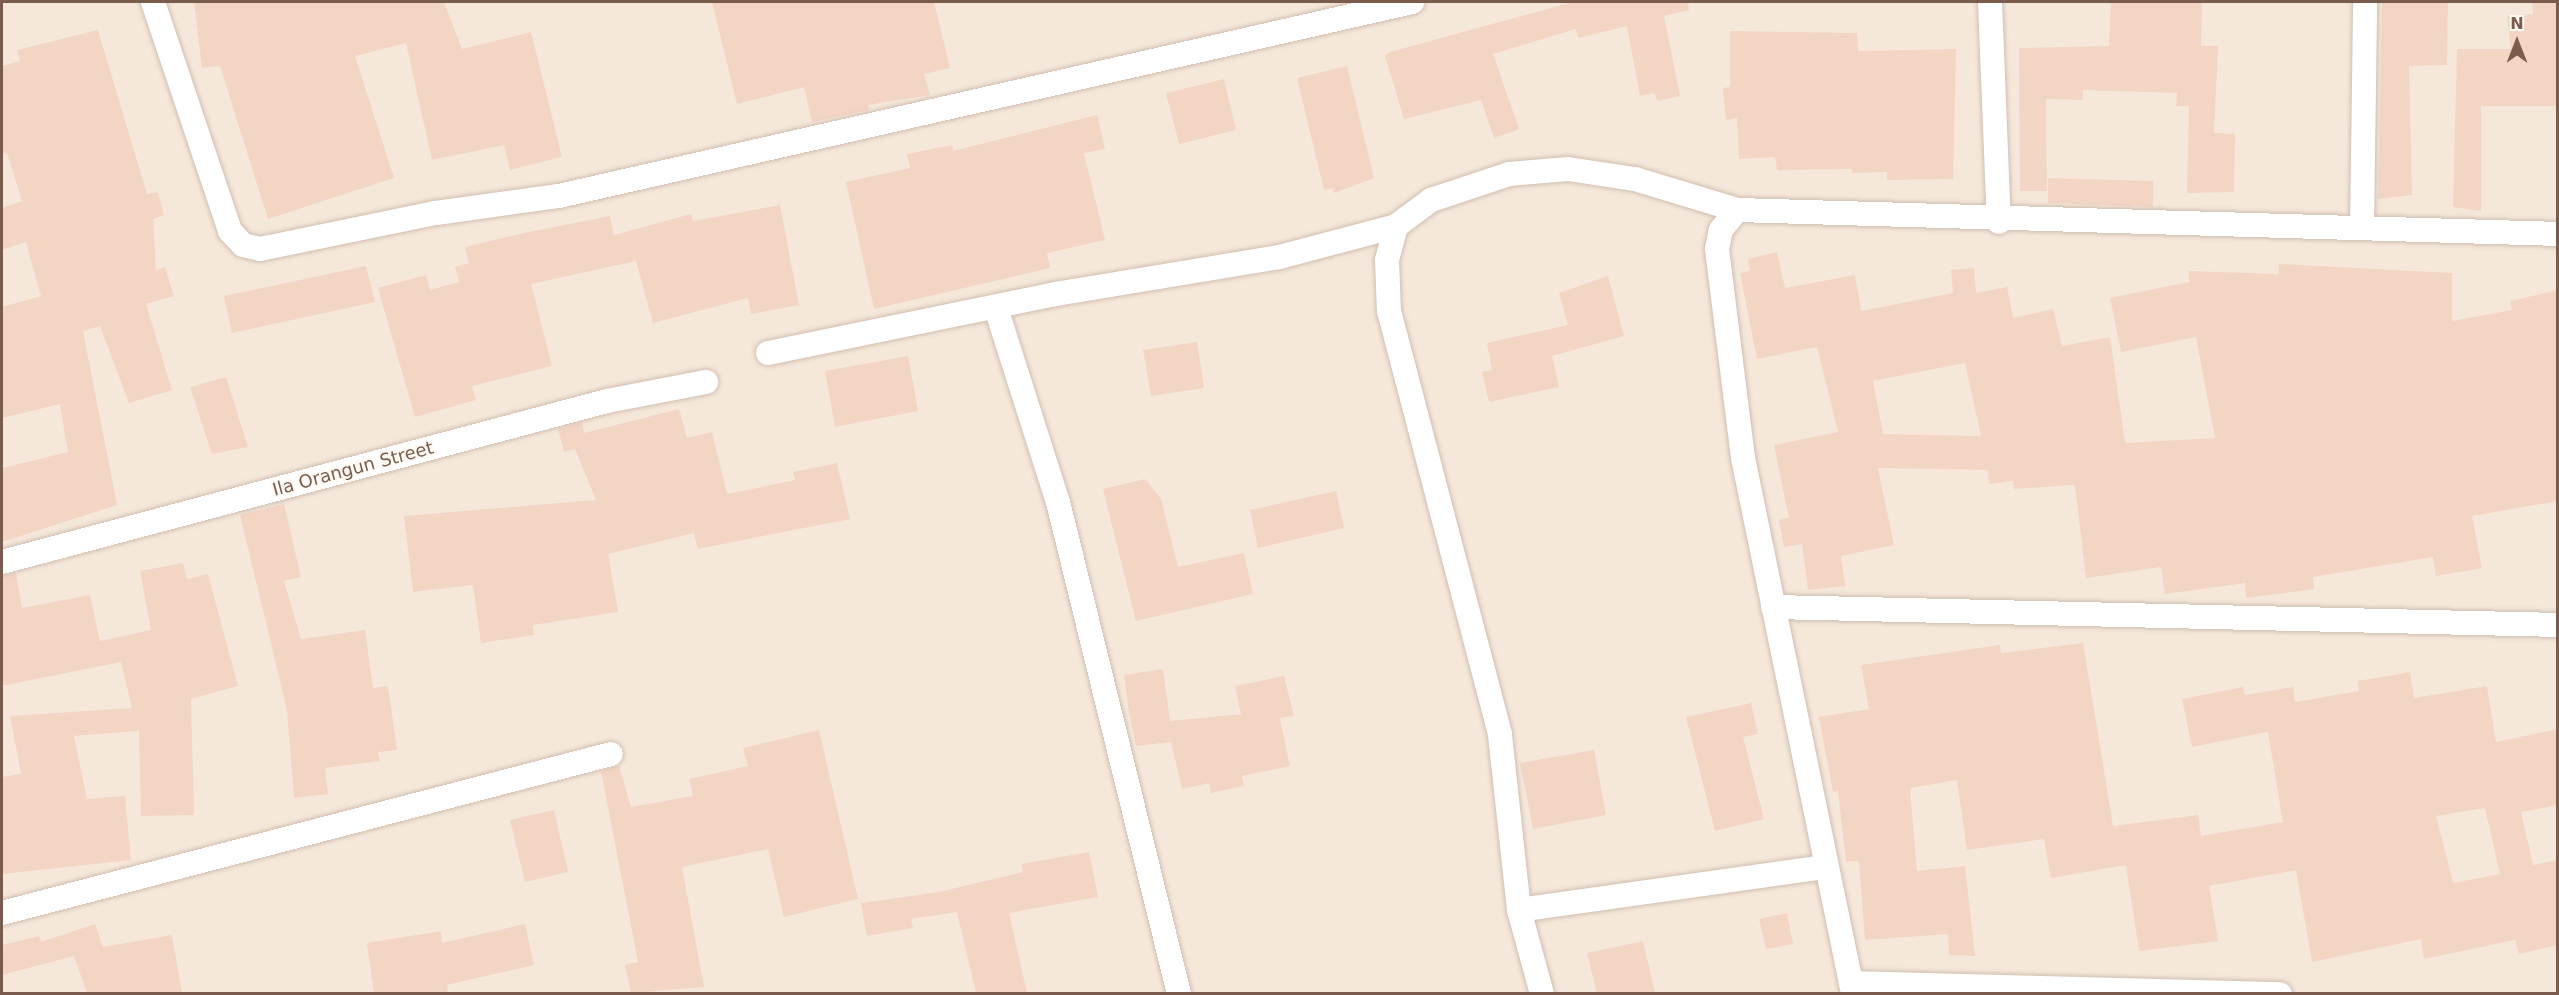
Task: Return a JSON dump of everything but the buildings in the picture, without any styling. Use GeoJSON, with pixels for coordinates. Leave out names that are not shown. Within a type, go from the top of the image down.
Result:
{"type":"FeatureCollection","features":[{"type":"Feature","properties":{"kind":"street"},"geometry":{"type":"LineString","coordinates":[[153,2],[230,231],[243,244],[260,249],[436,213],[559,196],[1404,3]]}},
{"type":"Feature","properties":{"kind":"street"},"geometry":{"type":"LineString","coordinates":[[1990,2],[1999,222]]}},
{"type":"Feature","properties":{"kind":"street"},"geometry":{"type":"LineString","coordinates":[[2362,228],[2365,2]]}},
{"type":"Feature","properties":{"kind":"street"},"geometry":{"type":"LineString","coordinates":[[768,353],[996,308],[1279,257],[1396,226],[1431,200],[1509,174],[1568,169],[1635,179],[1737,210],[1999,222],[2558,234]]}},
{"type":"Feature","properties":{"kind":"street"},"geometry":{"type":"LineString","coordinates":[[1737,210],[1721,230],[1717,249],[1743,458],[1852,988],[2280,993]]}},
{"type":"Feature","properties":{"kind":"street"},"geometry":{"type":"LineString","coordinates":[[1396,226],[1387,260],[1389,312],[1500,734],[1519,910],[1542,993]]}},
{"type":"Feature","properties":{"kind":"street"},"geometry":{"type":"LineString","coordinates":[[996,308],[1058,502],[1179,993]]}},
{"type":"Feature","properties":{"kind":"street","name":"Ila Orangun Street"},"geometry":{"type":"LineString","coordinates":[[2,562],[607,401],[706,382]]}},
{"type":"Feature","properties":{"kind":"street"},"geometry":{"type":"LineString","coordinates":[[1773,607],[2558,625]]}},
{"type":"Feature","properties":{"kind":"street"},"geometry":{"type":"LineString","coordinates":[[2,913],[611,754]]}},
{"type":"Feature","properties":{"kind":"street"},"geometry":{"type":"LineString","coordinates":[[1519,910],[1826,867]]}},
{"type":"Feature","properties":{"kind":"shaded area"},"geometry":{"type":"Polygon","coordinates":[[[2,2],[2557,2],[2557,993],[2,993],[2,2]]]}}]}
